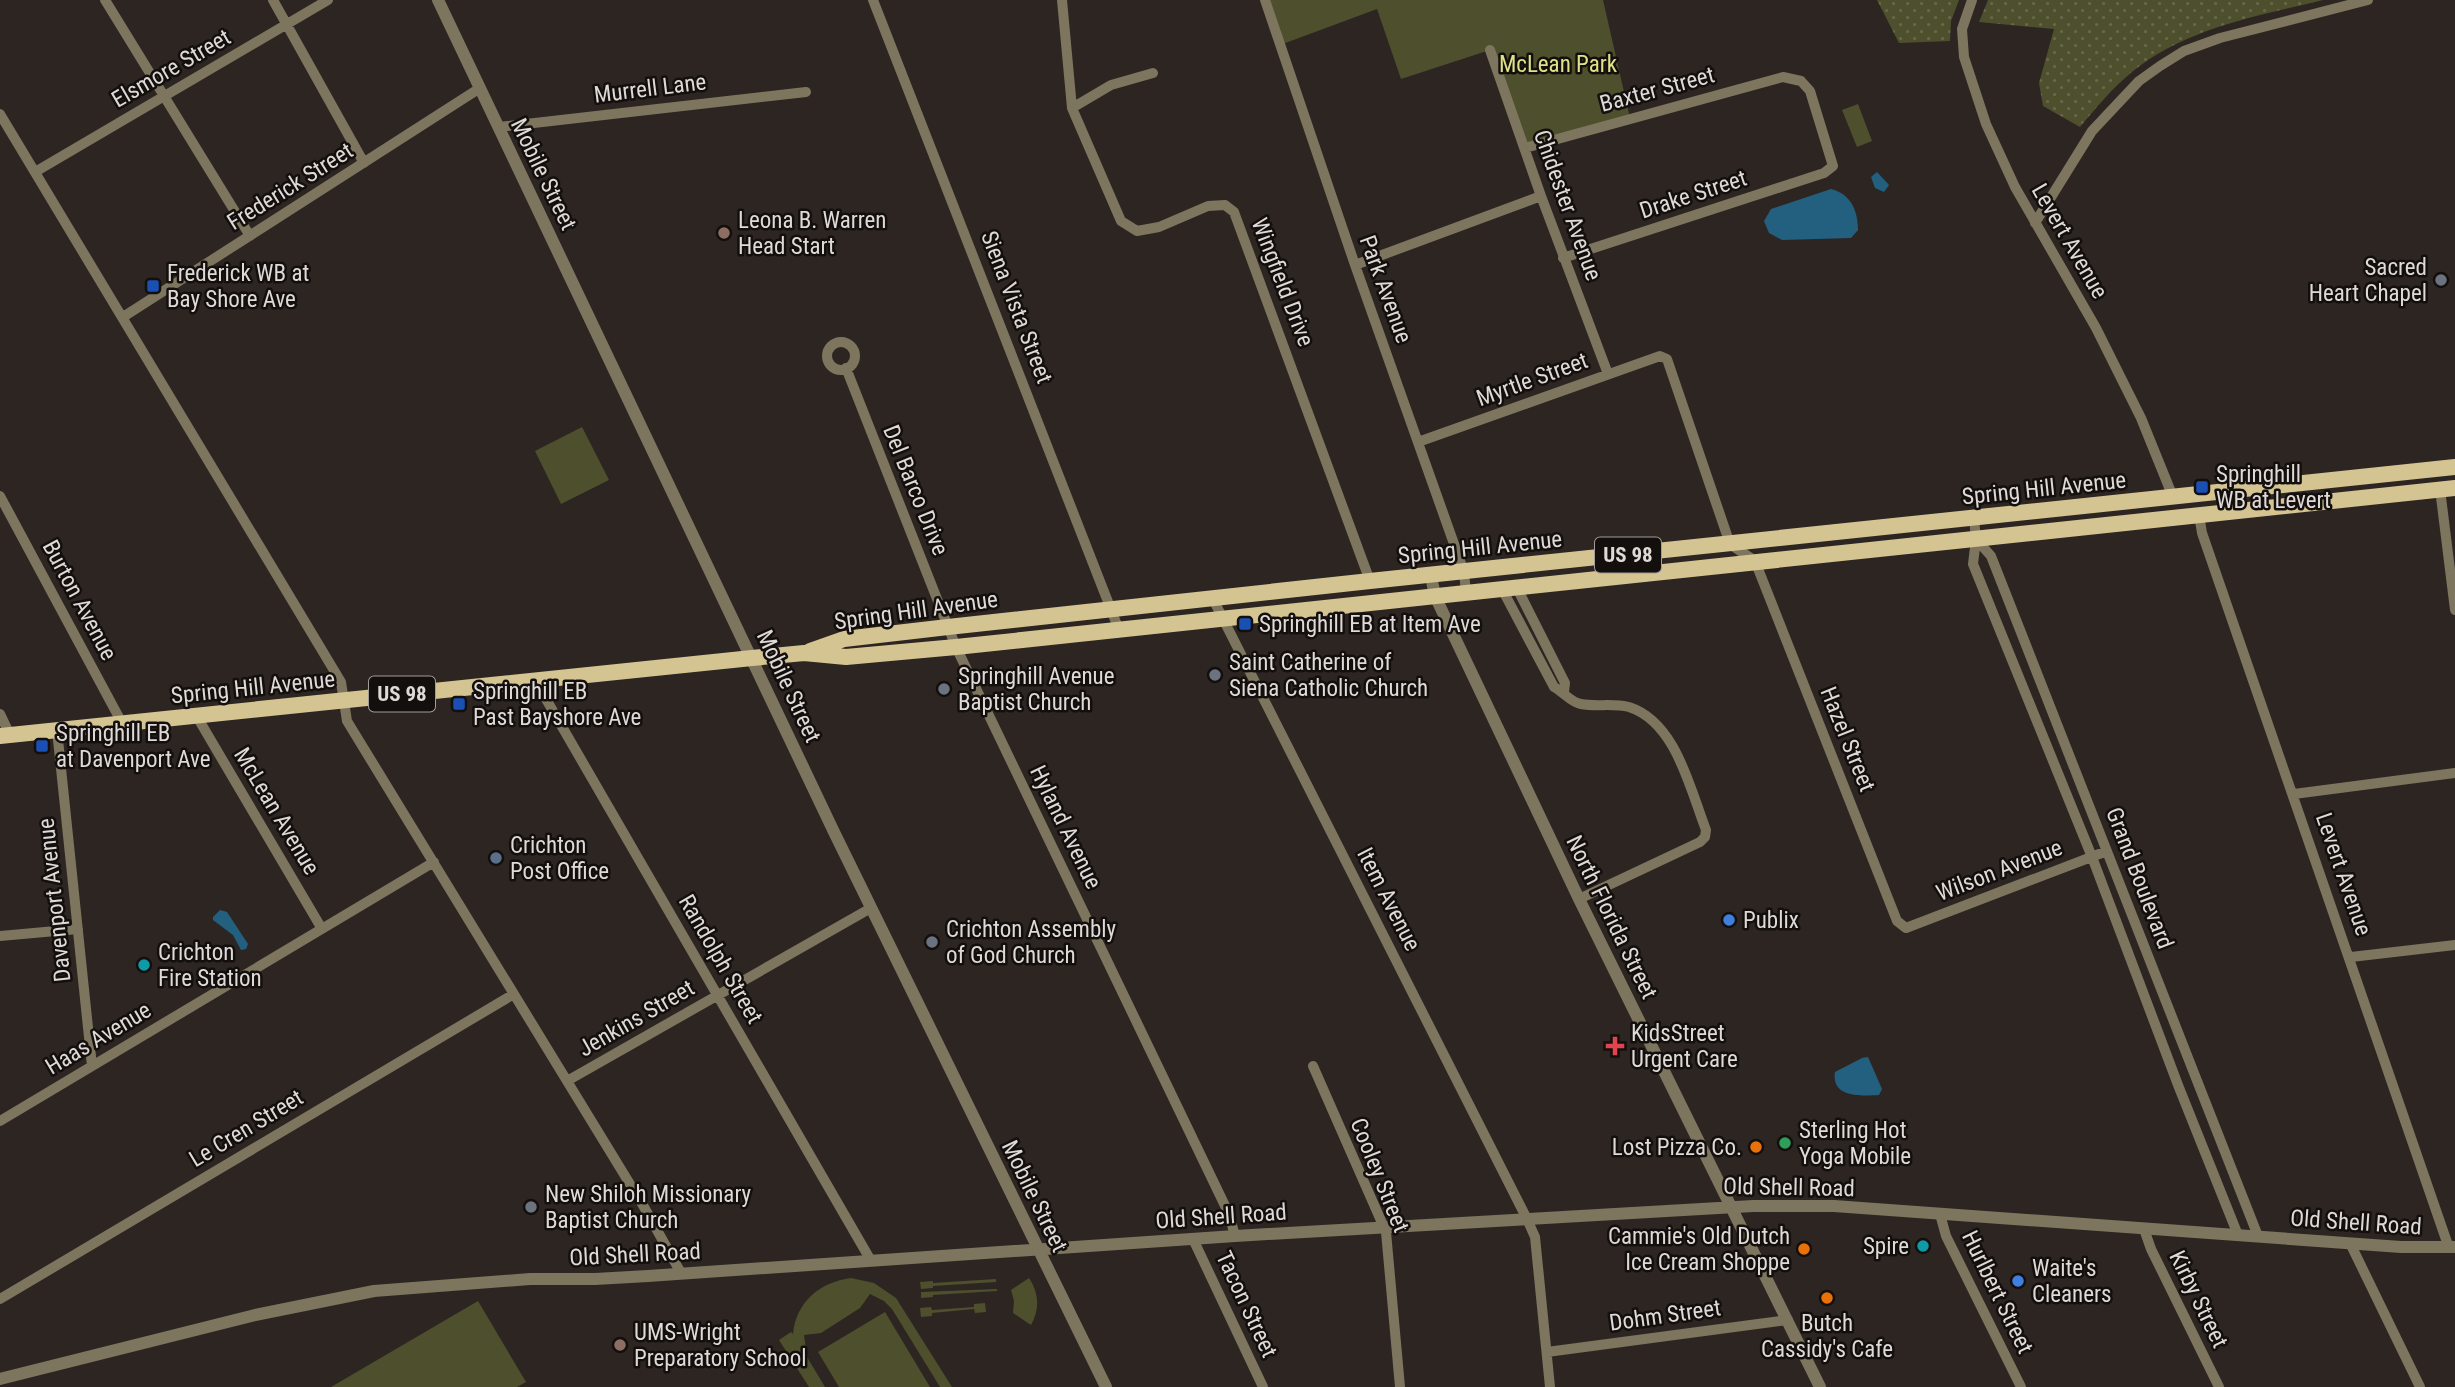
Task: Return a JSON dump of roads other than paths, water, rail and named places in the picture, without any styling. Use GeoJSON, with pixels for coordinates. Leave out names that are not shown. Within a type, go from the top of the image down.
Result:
{"type":"FeatureCollection","features":[{"type":"Feature","properties":{"kind":"main road","name":"Spring Hill Avenue"},"geometry":{"type":"LineString","coordinates":[[804,653],[844,639],[948,627],[1370,580],[1431,576],[2455,467]]}},
{"type":"Feature","properties":{"kind":"main road","name":"Spring Hill Avenue"},"geometry":{"type":"LineString","coordinates":[[5,736],[804,653],[846,657],[1119,630],[2448,488]]}},
{"type":"Feature","properties":{"kind":"street"},"geometry":{"type":"LineString","coordinates":[[105,0],[250,236]]}},
{"type":"Feature","properties":{"kind":"street"},"geometry":{"type":"LineString","coordinates":[[273,0],[365,163]]}},
{"type":"Feature","properties":{"kind":"street","name":"Elsmore Street"},"geometry":{"type":"LineString","coordinates":[[35,172],[328,0]]}},
{"type":"Feature","properties":{"kind":"street","name":"Mobile Street"},"geometry":{"type":"LineString","coordinates":[[438,0],[871,908],[1106,1387]]}},
{"type":"Feature","properties":{"kind":"street","name":"Siena Vista Street"},"geometry":{"type":"LineString","coordinates":[[873,0],[1119,630]]}},
{"type":"Feature","properties":{"kind":"street","name":"Wingfield Drive"},"geometry":{"type":"LineString","coordinates":[[1062,0],[1072,108],[1121,221],[1137,230],[1159,227],[1208,206],[1225,205],[1234,212],[1370,580]]}},
{"type":"Feature","properties":{"kind":"street","name":"Park Avenue"},"geometry":{"type":"LineString","coordinates":[[1265,0],[1464,572],[1466,593]]}},
{"type":"Feature","properties":{"kind":"street","name":"Levert Avenue"},"geometry":{"type":"LineString","coordinates":[[1972,0],[1962,29],[1964,57],[1986,124],[2015,187],[2096,328],[2141,418],[2173,496]]}},
{"type":"Feature","properties":{"kind":"street"},"geometry":{"type":"LineString","coordinates":[[2035,223],[2092,131],[2139,81],[2160,66],[2184,51],[2220,38],[2368,0]]}},
{"type":"Feature","properties":{"kind":"street","name":"Chidester Avenue"},"geometry":{"type":"LineString","coordinates":[[1490,50],[1563,258],[1608,374]]}},
{"type":"Feature","properties":{"kind":"street"},"geometry":{"type":"LineString","coordinates":[[1072,108],[1111,85],[1153,72]]}},
{"type":"Feature","properties":{"kind":"street","name":"Baxter Street"},"geometry":{"type":"LineString","coordinates":[[1525,148],[1783,77],[1801,81],[1810,91],[1833,166]]}},
{"type":"Feature","properties":{"kind":"street","name":"Frederick Street"},"geometry":{"type":"LineString","coordinates":[[122,317],[480,88]]}},
{"type":"Feature","properties":{"kind":"street","name":"Murrell Lane"},"geometry":{"type":"LineString","coordinates":[[499,127],[806,92]]}},
{"type":"Feature","properties":{"kind":"street"},"geometry":{"type":"LineString","coordinates":[[0,114],[340,680],[347,721],[568,1081],[669,1248],[681,1273]]}},
{"type":"Feature","properties":{"kind":"street","name":"Drake Street"},"geometry":{"type":"LineString","coordinates":[[1563,258],[1824,173],[1833,166]]}},
{"type":"Feature","properties":{"kind":"street"},"geometry":{"type":"LineString","coordinates":[[1355,265],[1541,196]]}},
{"type":"Feature","properties":{"kind":"street","name":"Myrtle Street"},"geometry":{"type":"LineString","coordinates":[[1418,442],[1660,356],[1667,359],[1730,544]]}},
{"type":"Feature","properties":{"kind":"street","name":"Del Barco Drive"},"geometry":{"type":"LineString","coordinates":[[846,368],[948,627]]}},
{"type":"Feature","properties":{"kind":"street"},"geometry":{"type":"LineString","coordinates":[[2448,488],[2455,610]]}},
{"type":"Feature","properties":{"kind":"street","name":"Burton Avenue"},"geometry":{"type":"LineString","coordinates":[[0,496],[122,723]]}},
{"type":"Feature","properties":{"kind":"street","name":"Levert Avenue"},"geometry":{"type":"LineString","coordinates":[[2199,515],[2202,533],[2452,1248]]}},
{"type":"Feature","properties":{"kind":"street","name":"Grand Boulevard"},"geometry":{"type":"LineString","coordinates":[[1974,518],[1976,539],[1973,564],[2092,857],[2238,1235]]}},
{"type":"Feature","properties":{"kind":"street","name":"Grand Boulevard"},"geometry":{"type":"LineString","coordinates":[[1976,539],[1991,556],[2258,1236]]}},
{"type":"Feature","properties":{"kind":"street"},"geometry":{"type":"LineString","coordinates":[[1730,544],[1755,561]]}},
{"type":"Feature","properties":{"kind":"street","name":"Hazel Street"},"geometry":{"type":"LineString","coordinates":[[1755,561],[1897,921],[1906,928]]}},
{"type":"Feature","properties":{"kind":"street","name":"North Florida Street"},"geometry":{"type":"LineString","coordinates":[[1431,576],[1435,596],[1579,899],[1821,1387]]}},
{"type":"Feature","properties":{"kind":"street"},"geometry":{"type":"LineString","coordinates":[[1510,588],[1554,687],[1573,701],[1628,707],[1658,724],[1676,753],[1706,830],[1705,837],[1700,842],[1579,899]]}},
{"type":"Feature","properties":{"kind":"street","name":"Item Avenue"},"geometry":{"type":"LineString","coordinates":[[1213,599],[1535,1237],[1550,1387]]}},
{"type":"Feature","properties":{"kind":"street","name":"Hyland Avenue"},"geometry":{"type":"LineString","coordinates":[[948,627],[1223,1202],[1235,1236]]}},
{"type":"Feature","properties":{"kind":"street","name":"Randolph Street"},"geometry":{"type":"LineString","coordinates":[[535,680],[870,1259]]}},
{"type":"Feature","properties":{"kind":"street"},"geometry":{"type":"LineString","coordinates":[[0,714],[5,736]]}},
{"type":"Feature","properties":{"kind":"street","name":"McLean Avenue"},"geometry":{"type":"LineString","coordinates":[[196,715],[322,929]]}},
{"type":"Feature","properties":{"kind":"street","name":"Davenport Avenue"},"geometry":{"type":"LineString","coordinates":[[57,730],[92,1066]]}},
{"type":"Feature","properties":{"kind":"street"},"geometry":{"type":"LineString","coordinates":[[2294,794],[2455,774]]}},
{"type":"Feature","properties":{"kind":"street","name":"Wilson Avenue"},"geometry":{"type":"LineString","coordinates":[[1906,928],[2107,851]]}},
{"type":"Feature","properties":{"kind":"street","name":"Haas Avenue"},"geometry":{"type":"LineString","coordinates":[[0,1121],[434,862]]}},
{"type":"Feature","properties":{"kind":"street","name":"Jenkins Street"},"geometry":{"type":"LineString","coordinates":[[568,1081],[871,908]]}},
{"type":"Feature","properties":{"kind":"street"},"geometry":{"type":"LineString","coordinates":[[0,936],[78,929]]}},
{"type":"Feature","properties":{"kind":"street"},"geometry":{"type":"LineString","coordinates":[[2351,957],[2455,945]]}},
{"type":"Feature","properties":{"kind":"street","name":"Le Cren Street"},"geometry":{"type":"LineString","coordinates":[[0,1299],[514,994]]}},
{"type":"Feature","properties":{"kind":"street","name":"Cooley Street"},"geometry":{"type":"LineString","coordinates":[[1313,1066],[1384,1227],[1401,1387]]}},
{"type":"Feature","properties":{"kind":"street","name":"Old Shell Road"},"geometry":{"type":"LineString","coordinates":[[0,1379],[255,1315],[374,1291],[1731,1206],[1834,1206],[2452,1248]]}},
{"type":"Feature","properties":{"kind":"street","name":"Hurlbert Street"},"geometry":{"type":"LineString","coordinates":[[1940,1214],[1946,1236],[2021,1387]]}},
{"type":"Feature","properties":{"kind":"street","name":"Kirby Street"},"geometry":{"type":"LineString","coordinates":[[2144,1229],[2151,1249],[2219,1387]]}},
{"type":"Feature","properties":{"kind":"street","name":"Tacon Street"},"geometry":{"type":"LineString","coordinates":[[1192,1239],[1264,1387]]}},
{"type":"Feature","properties":{"kind":"street"},"geometry":{"type":"LineString","coordinates":[[2350,1242],[2420,1387]]}},
{"type":"Feature","properties":{"kind":"street","name":"Dohm Street"},"geometry":{"type":"LineString","coordinates":[[1547,1352],[1788,1320]]}},
{"type":"Feature","properties":{"kind":"water"},"geometry":{"type":"Polygon","coordinates":[[[1877,172],[1889,185],[1884,192],[1875,188],[1871,177],[1877,172]]]}},
{"type":"Feature","properties":{"kind":"water"},"geometry":{"type":"Polygon","coordinates":[[[1831,189],[1844,195],[1855,210],[1858,230],[1851,238],[1782,240],[1769,233],[1764,221],[1771,209],[1831,189]]]}},
{"type":"Feature","properties":{"kind":"water"},"geometry":{"type":"Polygon","coordinates":[[[220,910],[227,912],[248,944],[246,949],[241,950],[233,935],[213,920],[220,910]]]}},
{"type":"Feature","properties":{"kind":"water"},"geometry":{"type":"Polygon","coordinates":[[[1868,1057],[1882,1089],[1879,1095],[1856,1095],[1842,1091],[1835,1080],[1835,1072],[1868,1057]]]}},
{"type":"Feature","properties":{"kind":"place","name":"Leona B. Warren Head Start"},"geometry":{"type":"Point","coordinates":[724,233]}},
{"type":"Feature","properties":{"kind":"place","name":"Sacred Heart Chapel"},"geometry":{"type":"Point","coordinates":[2441,280]}},
{"type":"Feature","properties":{"kind":"place","name":"Frederick WB at Bay Shore Ave"},"geometry":{"type":"Point","coordinates":[153,286]}},
{"type":"Feature","properties":{"kind":"place","name":"Springhill WB at Levert"},"geometry":{"type":"Point","coordinates":[2202,487]}},
{"type":"Feature","properties":{"kind":"place","name":"Springhill EB at Item Ave"},"geometry":{"type":"Point","coordinates":[1245,624]}},
{"type":"Feature","properties":{"kind":"place","name":"Saint Catherine of Siena Catholic Church"},"geometry":{"type":"Point","coordinates":[1215,675]}},
{"type":"Feature","properties":{"kind":"place","name":"Springhill Avenue Baptist Church"},"geometry":{"type":"Point","coordinates":[944,689]}},
{"type":"Feature","properties":{"kind":"place","name":"Springhill EB Past Bayshore Ave"},"geometry":{"type":"Point","coordinates":[459,704]}},
{"type":"Feature","properties":{"kind":"place","name":"Springhill EB at Davenport Ave"},"geometry":{"type":"Point","coordinates":[42,746]}},
{"type":"Feature","properties":{"kind":"place","name":"Crichton Post Office"},"geometry":{"type":"Point","coordinates":[496,858]}},
{"type":"Feature","properties":{"kind":"place","name":"Publix"},"geometry":{"type":"Point","coordinates":[1729,920]}},
{"type":"Feature","properties":{"kind":"place","name":"Crichton Assembly of God Church"},"geometry":{"type":"Point","coordinates":[932,942]}},
{"type":"Feature","properties":{"kind":"place","name":"Crichton Fire Station"},"geometry":{"type":"Point","coordinates":[144,965]}},
{"type":"Feature","properties":{"kind":"place","name":"KidsStreet Urgent Care"},"geometry":{"type":"Point","coordinates":[1615,1046]}},
{"type":"Feature","properties":{"kind":"place","name":"Sterling Hot Yoga Mobile"},"geometry":{"type":"Point","coordinates":[1785,1143]}},
{"type":"Feature","properties":{"kind":"place","name":"Lost Pizza Co."},"geometry":{"type":"Point","coordinates":[1756,1147]}},
{"type":"Feature","properties":{"kind":"place","name":"New Shiloh Missionary Baptist Church"},"geometry":{"type":"Point","coordinates":[531,1207]}},
{"type":"Feature","properties":{"kind":"place","name":"Spire"},"geometry":{"type":"Point","coordinates":[1923,1246]}},
{"type":"Feature","properties":{"kind":"place","name":"Cammie's Old Dutch Ice Cream Shoppe"},"geometry":{"type":"Point","coordinates":[1804,1249]}},
{"type":"Feature","properties":{"kind":"place","name":"Waite's Cleaners"},"geometry":{"type":"Point","coordinates":[2018,1281]}},
{"type":"Feature","properties":{"kind":"place","name":"Butch Cassidy's Cafe"},"geometry":{"type":"Point","coordinates":[1827,1298]}},
{"type":"Feature","properties":{"kind":"place","name":"UMS-Wright Preparatory School"},"geometry":{"type":"Point","coordinates":[620,1345]}},
{"type":"Feature","properties":{"kind":"park label","name":"McLean Park"},"geometry":{"type":"Point","coordinates":[1558,64]}}]}
